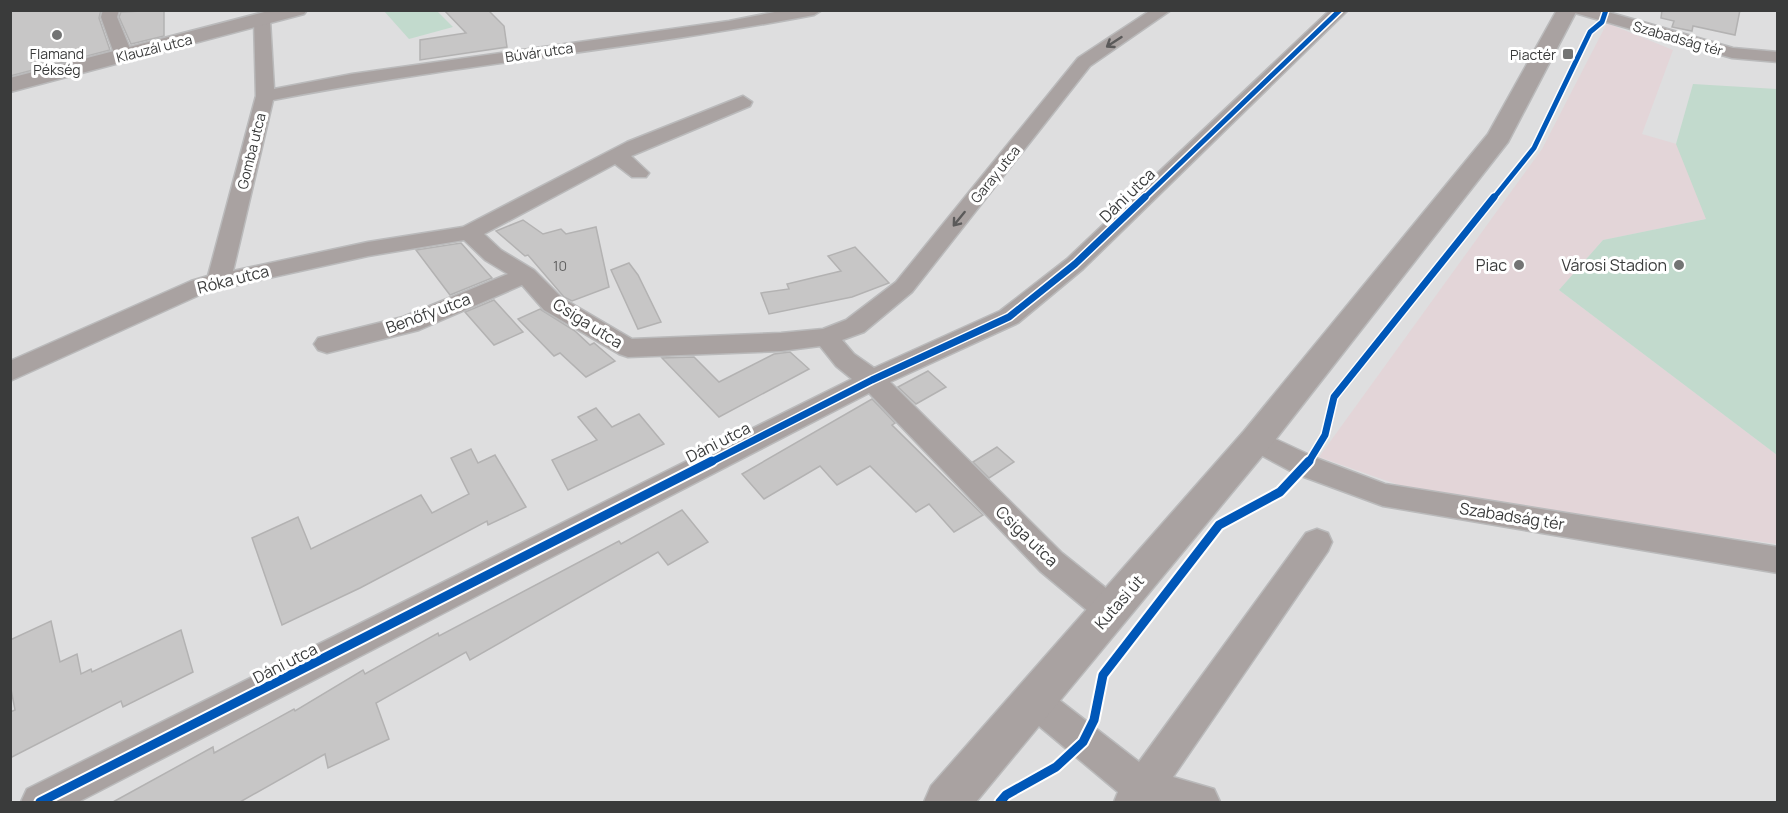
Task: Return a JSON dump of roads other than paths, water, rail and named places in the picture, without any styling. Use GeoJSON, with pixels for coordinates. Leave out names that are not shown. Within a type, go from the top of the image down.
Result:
{"type":"FeatureCollection","features":[{"type":"Feature","properties":{"kind":"street"},"geometry":{"type":"LineString","coordinates":[[111,10],[109,17],[124,56]]}},
{"type":"Feature","properties":{"kind":"street","name":"Klauzál utca"},"geometry":{"type":"LineString","coordinates":[[10,85],[297,10]]}},
{"type":"Feature","properties":{"kind":"street","name":"Búvár utca"},"geometry":{"type":"LineString","coordinates":[[265,96],[352,79],[729,26],[814,10]]}},
{"type":"Feature","properties":{"kind":"street","name":"Garay utca"},"geometry":{"type":"LineString","coordinates":[[826,337],[855,326],[904,287],[1084,62],[1164,10]]}},
{"type":"Feature","properties":{"kind":"street","name":"Dáni utca"},"geometry":{"type":"LineString","coordinates":[[40,802],[872,380],[1009,317],[1075,264],[1340,10]]}},
{"type":"Feature","properties":{"kind":"street","name":"Kutasi út"},"geometry":{"type":"LineString","coordinates":[[947,802],[1256,440],[1499,136],[1567,10]]}},
{"type":"Feature","properties":{"kind":"street","name":"Szabadság tér"},"geometry":{"type":"LineString","coordinates":[[1581,10],[1732,53],[1778,57]]}},
{"type":"Feature","properties":{"kind":"street","name":"Gomba utca"},"geometry":{"type":"LineString","coordinates":[[219,280],[265,96],[262,20]]}},
{"type":"Feature","properties":{"kind":"street"},"geometry":{"type":"LineString","coordinates":[[469,233],[617,155],[743,102]]}},
{"type":"Feature","properties":{"kind":"street"},"geometry":{"type":"LineString","coordinates":[[617,155],[639,173]]}},
{"type":"Feature","properties":{"kind":"street","name":"Csiga utca"},"geometry":{"type":"LineString","coordinates":[[469,233],[493,255],[526,275],[553,304],[628,348],[781,342],[826,337],[845,360],[872,380],[1051,562],[1111,611]]}},
{"type":"Feature","properties":{"kind":"street","name":"Róka utca"},"geometry":{"type":"LineString","coordinates":[[10,372],[199,286],[368,249],[469,233]]}},
{"type":"Feature","properties":{"kind":"street","name":"Benőfy utca"},"geometry":{"type":"LineString","coordinates":[[327,344],[410,324],[526,275]]}},
{"type":"Feature","properties":{"kind":"street","name":"Szabadság tér"},"geometry":{"type":"LineString","coordinates":[[1256,440],[1306,466],[1383,495],[1778,560]]}},
{"type":"Feature","properties":{"kind":"street"},"geometry":{"type":"LineString","coordinates":[[1138,796],[1317,542]]}},
{"type":"Feature","properties":{"kind":"street"},"geometry":{"type":"LineString","coordinates":[[1033,700],[1138,796],[1201,802]]}},
{"type":"Feature","properties":{"kind":"place","name":"Flamand Pékség"},"geometry":{"type":"Point","coordinates":[57,35]}},
{"type":"Feature","properties":{"kind":"place","name":"Piactér"},"geometry":{"type":"Point","coordinates":[1568,54]}},
{"type":"Feature","properties":{"kind":"place","name":"Piac"},"geometry":{"type":"Point","coordinates":[1519,265]}},
{"type":"Feature","properties":{"kind":"place","name":"Városi Stadion"},"geometry":{"type":"Point","coordinates":[1679,265]}}]}
